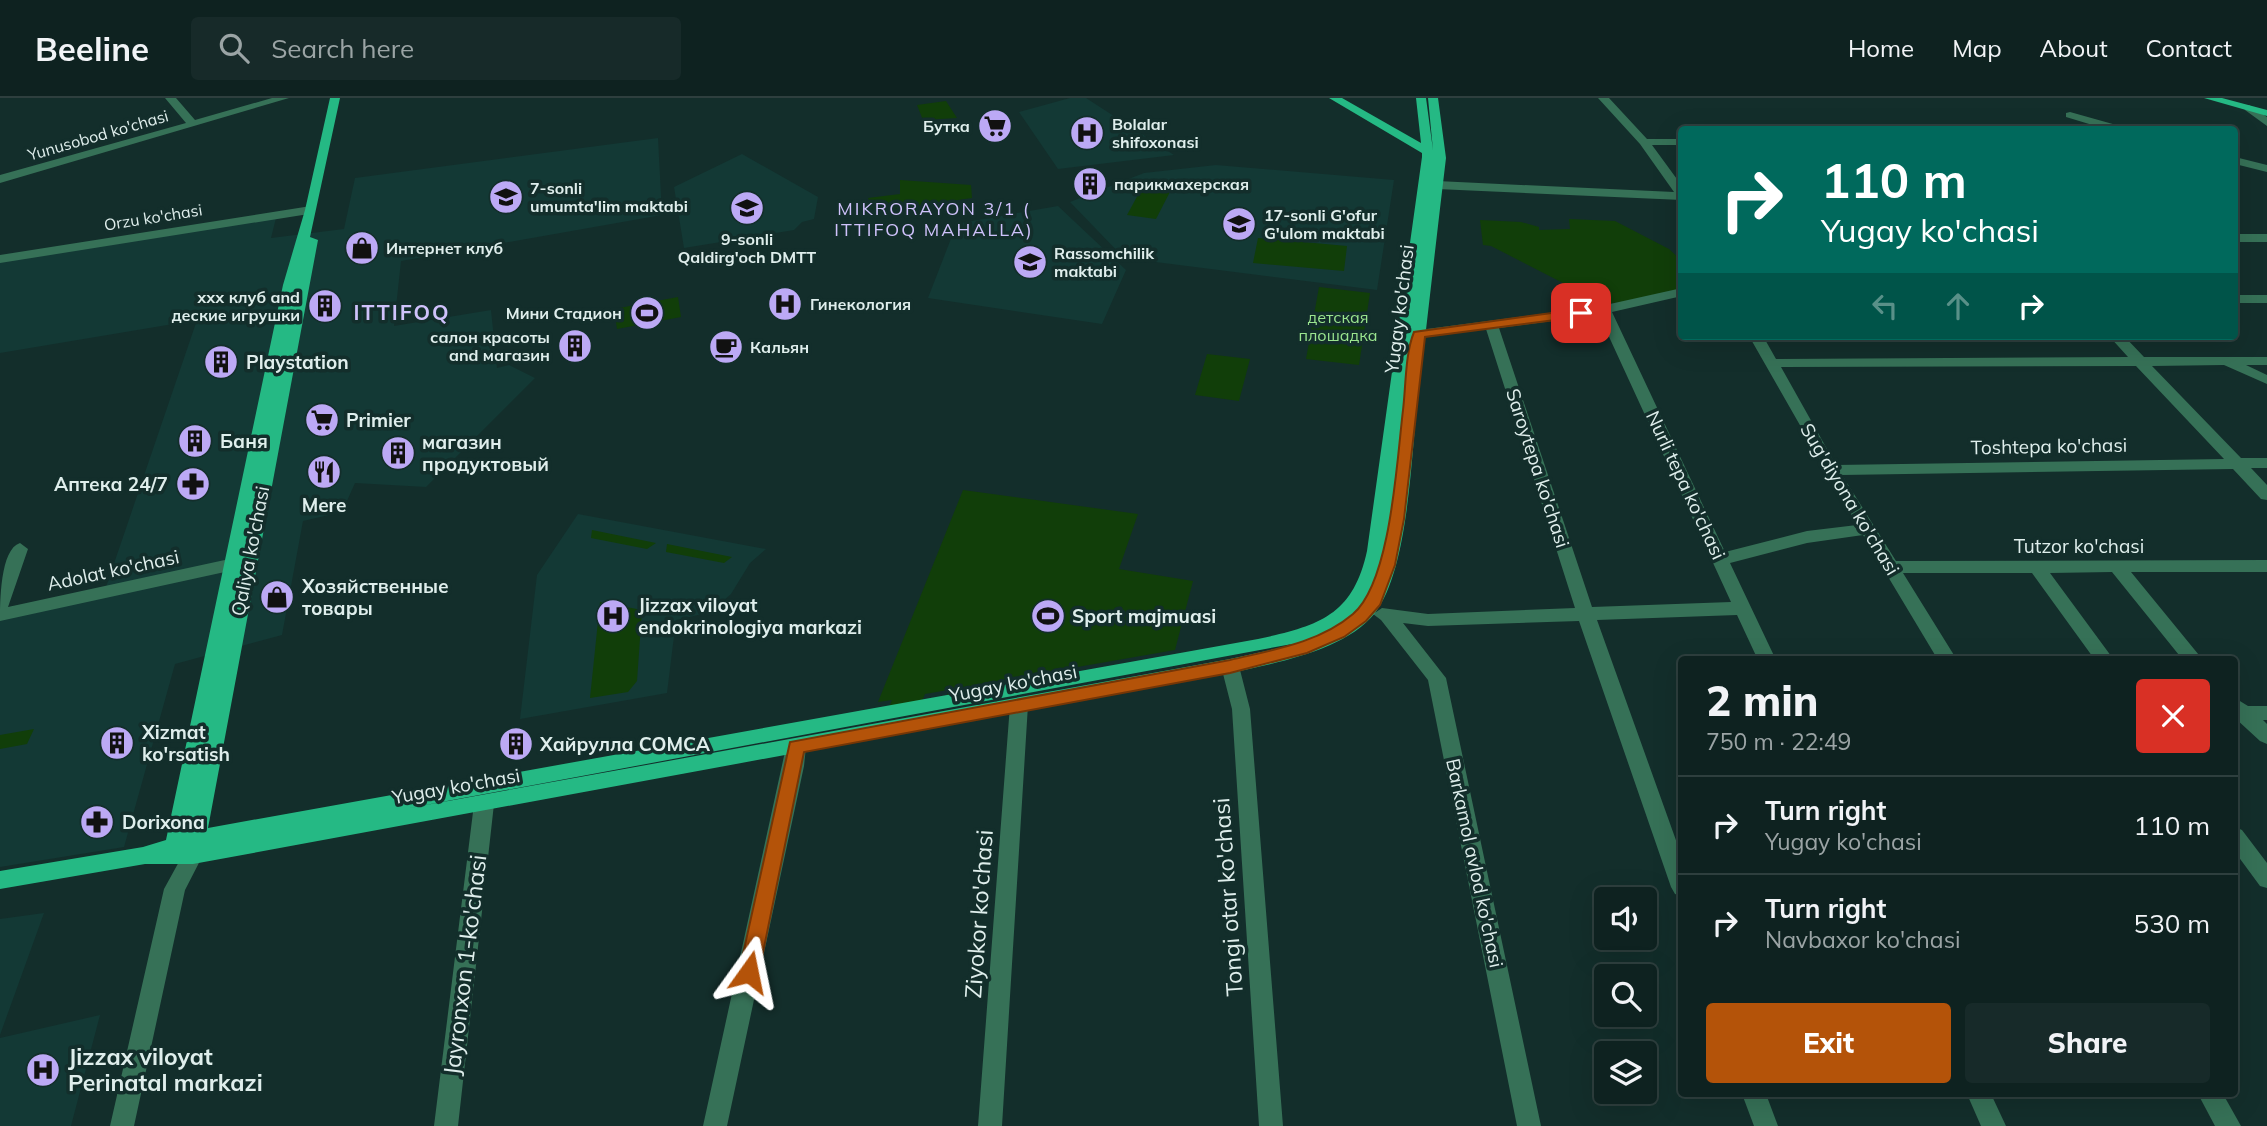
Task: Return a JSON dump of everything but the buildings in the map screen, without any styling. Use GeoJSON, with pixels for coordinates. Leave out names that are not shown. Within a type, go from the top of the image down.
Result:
{"type":"FeatureCollection","features":[{"type":"Feature","properties":{"kind":"main road","name":"Qaliya ko'chasi"},"geometry":{"type":"LineString","coordinates":[[184,849],[234,564],[289,285],[311,210],[335,98]]}},
{"type":"Feature","properties":{"kind":"main road"},"geometry":{"type":"LineString","coordinates":[[1334,98],[1434,155]]}},
{"type":"Feature","properties":{"kind":"main road","name":"Yugay ko'chasi"},"geometry":{"type":"LineString","coordinates":[[0,880],[184,849],[1222,652],[1289,638],[1334,620],[1359,598],[1373,565],[1380,525],[1434,155],[1421,98]]}},
{"type":"Feature","properties":{"kind":"main road","name":"Yugay ko'chasi"},"geometry":{"type":"LineString","coordinates":[[184,849],[484,804],[1230,666],[1315,644],[1377,612],[1396,519],[1437,185],[1433,98]]}},
{"type":"Feature","properties":{"kind":"main road"},"geometry":{"type":"LineString","coordinates":[[2209,98],[2267,113]]}},
{"type":"Feature","properties":{"kind":"main road","name":"Qaliya ko'chasi"},"geometry":{"type":"LineString","coordinates":[[184,849],[196,824],[304,284],[312,240],[311,210]]}},
{"type":"Feature","properties":{"kind":"street"},"geometry":{"type":"LineString","coordinates":[[170,98],[193,124]]}},
{"type":"Feature","properties":{"kind":"street","name":"Yunusobod ko'chasi"},"geometry":{"type":"LineString","coordinates":[[0,179],[285,98]]}},
{"type":"Feature","properties":{"kind":"street"},"geometry":{"type":"LineString","coordinates":[[1603,98],[1644,142],[1678,189]]}},
{"type":"Feature","properties":{"kind":"street"},"geometry":{"type":"LineString","coordinates":[[2249,108],[2267,123]]}},
{"type":"Feature","properties":{"kind":"street"},"geometry":{"type":"LineString","coordinates":[[2070,115],[2109,126]]}},
{"type":"Feature","properties":{"kind":"street"},"geometry":{"type":"LineString","coordinates":[[1644,142],[1678,142]]}},
{"type":"Feature","properties":{"kind":"street"},"geometry":{"type":"LineString","coordinates":[[2238,161],[2267,169]]}},
{"type":"Feature","properties":{"kind":"street"},"geometry":{"type":"LineString","coordinates":[[1437,185],[1678,195]]}},
{"type":"Feature","properties":{"kind":"street","name":"Orzu ko'chasi"},"geometry":{"type":"LineString","coordinates":[[0,259],[311,210]]}},
{"type":"Feature","properties":{"kind":"street"},"geometry":{"type":"LineString","coordinates":[[2238,238],[2267,238]]}},
{"type":"Feature","properties":{"kind":"street"},"geometry":{"type":"LineString","coordinates":[[1419,334],[1604,310],[1615,304],[1653,301],[1678,293]]}},
{"type":"Feature","properties":{"kind":"street"},"geometry":{"type":"LineString","coordinates":[[2238,299],[2267,299]]}},
{"type":"Feature","properties":{"kind":"street","name":"Nurli tepa ko'chasi"},"geometry":{"type":"LineString","coordinates":[[1604,310],[1765,656]]}},
{"type":"Feature","properties":{"kind":"street","name":"Saroytepa ko'chasi"},"geometry":{"type":"LineString","coordinates":[[1491,324],[1585,612],[1678,876]]}},
{"type":"Feature","properties":{"kind":"street","name":"Sug'diyona ko'chasi"},"geometry":{"type":"LineString","coordinates":[[1758,340],[1831,470],[1946,656]]}},
{"type":"Feature","properties":{"kind":"street"},"geometry":{"type":"LineString","coordinates":[[2120,340],[2267,495]]}},
{"type":"Feature","properties":{"kind":"street"},"geometry":{"type":"LineString","coordinates":[[1771,363],[2267,360]]}},
{"type":"Feature","properties":{"kind":"street"},"geometry":{"type":"LineString","coordinates":[[2222,361],[2267,380]]}},
{"type":"Feature","properties":{"kind":"street","name":"Toshtepa ko'chasi"},"geometry":{"type":"LineString","coordinates":[[1831,470],[2267,463]]}},
{"type":"Feature","properties":{"kind":"street"},"geometry":{"type":"LineString","coordinates":[[1721,559],[1807,537],[1869,529]]}},
{"type":"Feature","properties":{"kind":"street"},"geometry":{"type":"LineString","coordinates":[[0,605],[20,549]]}},
{"type":"Feature","properties":{"kind":"street","name":"Adolat ko'chasi"},"geometry":{"type":"LineString","coordinates":[[0,615],[234,564]]}},
{"type":"Feature","properties":{"kind":"street"},"geometry":{"type":"LineString","coordinates":[[2116,566],[2191,656]]}},
{"type":"Feature","properties":{"kind":"street","name":"Tutzor ko'chasi"},"geometry":{"type":"LineString","coordinates":[[1892,567],[2267,566]]}},
{"type":"Feature","properties":{"kind":"street"},"geometry":{"type":"LineString","coordinates":[[2037,567],[2102,656]]}},
{"type":"Feature","properties":{"kind":"street"},"geometry":{"type":"LineString","coordinates":[[1377,612],[1427,621],[1585,612],[1742,608]]}},
{"type":"Feature","properties":{"kind":"street","name":"Barkamol avlod ko'chasi"},"geometry":{"type":"LineString","coordinates":[[1377,612],[1437,678],[1530,1126]]}},
{"type":"Feature","properties":{"kind":"street","name":"Tongi otar ko'chasi"},"geometry":{"type":"LineString","coordinates":[[1230,666],[1241,709],[1271,1126]]}},
{"type":"Feature","properties":{"kind":"street","name":"Ziyokor ko'chasi"},"geometry":{"type":"LineString","coordinates":[[990,1126],[1019,705]]}},
{"type":"Feature","properties":{"kind":"street"},"geometry":{"type":"LineString","coordinates":[[2238,709],[2267,713]]}},
{"type":"Feature","properties":{"kind":"street"},"geometry":{"type":"LineString","coordinates":[[2238,709],[2267,736]]}},
{"type":"Feature","properties":{"kind":"street"},"geometry":{"type":"LineString","coordinates":[[715,1126],[796,747]]}},
{"type":"Feature","properties":{"kind":"street","name":"Jayronxon 1-ko'chasi"},"geometry":{"type":"LineString","coordinates":[[446,1126],[484,804]]}},
{"type":"Feature","properties":{"kind":"street"},"geometry":{"type":"LineString","coordinates":[[2238,840],[2267,880]]}},
{"type":"Feature","properties":{"kind":"street","name":"Qaliya ko'chasi"},"geometry":{"type":"LineString","coordinates":[[122,1126],[184,849]]}},
{"type":"Feature","properties":{"kind":"street"},"geometry":{"type":"LineString","coordinates":[[1755,1097],[1766,1126]]}},
{"type":"Feature","properties":{"kind":"street"},"geometry":{"type":"LineString","coordinates":[[1980,1097],[1994,1126]]}},
{"type":"Feature","properties":{"kind":"street"},"geometry":{"type":"LineString","coordinates":[[2212,1097],[2229,1126]]}},
{"type":"Feature","properties":{"kind":"shaded area","name":"Bolalar shifoxonasi"},"geometry":{"type":"Polygon","coordinates":[[[1070,98],[1086,98],[1174,155],[1058,169],[1019,112],[1070,98]]]}},
{"type":"Feature","properties":{"kind":"shaded area"},"geometry":{"type":"Polygon","coordinates":[[[658,138],[662,215],[401,261],[394,326],[491,310],[497,368],[509,365],[535,378],[426,487],[355,483],[342,512],[303,521],[282,635],[175,664],[124,847],[0,867],[0,609],[106,587],[197,320],[0,353],[0,261],[276,218],[271,238],[344,229],[355,178],[658,138]]]}},
{"type":"Feature","properties":{"kind":"shaded area","name":"9-sonli Qaldirg'och DMTT"},"geometry":{"type":"Polygon","coordinates":[[[742,154],[818,197],[814,219],[802,222],[794,230],[684,248],[674,187],[742,154]]]}},
{"type":"Feature","properties":{"kind":"shaded area","name":"17-sonli G'ofur G'ulom maktabi"},"geometry":{"type":"Polygon","coordinates":[[[1216,165],[1394,180],[1377,290],[1124,258],[1070,202],[1144,173],[1216,165]]]}},
{"type":"Feature","properties":{"kind":"shaded area","name":"Rassomchilik maktabi"},"geometry":{"type":"Polygon","coordinates":[[[1058,206],[1126,270],[1102,324],[928,298],[952,236],[963,230],[961,223],[1058,206]]]}},
{"type":"Feature","properties":{"kind":"shaded area","name":"Jizzax viloyat endokrinologiya markazi"},"geometry":{"type":"Polygon","coordinates":[[[578,514],[766,549],[750,563],[731,594],[711,612],[676,620],[667,693],[520,719],[537,575],[578,514]]]}},
{"type":"Feature","properties":{"kind":"shaded area"},"geometry":{"type":"Polygon","coordinates":[[[44,913],[0,1035],[0,919],[44,913]]]}},
{"type":"Feature","properties":{"kind":"shaded area","name":"Jizzax viloyat Perinatal markazi"},"geometry":{"type":"Polygon","coordinates":[[[100,1015],[71,1126],[0,1126],[0,1038],[100,1015]]]}},
{"type":"Feature","properties":{"kind":"green space"},"geometry":{"type":"Polygon","coordinates":[[[946,101],[957,118],[923,120],[917,105],[946,101]]]}},
{"type":"Feature","properties":{"kind":"green space"},"geometry":{"type":"Polygon","coordinates":[[[900,180],[971,185],[972,198],[874,212],[868,198],[900,194],[900,180]]]}},
{"type":"Feature","properties":{"kind":"green space"},"geometry":{"type":"Polygon","coordinates":[[[1145,182],[1173,186],[1156,219],[1127,215],[1145,182]]]}},
{"type":"Feature","properties":{"kind":"green space"},"geometry":{"type":"Polygon","coordinates":[[[1569,219],[1615,221],[1669,249],[1678,257],[1678,289],[1652,299],[1604,304],[1491,246],[1483,245],[1480,220],[1521,222],[1539,227],[1539,230],[1570,229],[1569,219]]]}},
{"type":"Feature","properties":{"kind":"green space"},"geometry":{"type":"Polygon","coordinates":[[[1258,238],[1347,246],[1344,271],[1253,263],[1258,238]]]}},
{"type":"Feature","properties":{"kind":"green space","name":"детская плошадка"},"geometry":{"type":"Polygon","coordinates":[[[1319,287],[1370,293],[1359,365],[1306,359],[1319,287]]]}},
{"type":"Feature","properties":{"kind":"green space","name":"Мини Стадион"},"geometry":{"type":"Polygon","coordinates":[[[678,297],[681,317],[617,329],[614,309],[678,297]]]}},
{"type":"Feature","properties":{"kind":"green space"},"geometry":{"type":"Polygon","coordinates":[[[1207,354],[1250,359],[1239,401],[1195,395],[1207,354]]]}},
{"type":"Feature","properties":{"kind":"green space","name":"Sport majmuasi"},"geometry":{"type":"Polygon","coordinates":[[[963,490],[1138,514],[1119,569],[1193,581],[1175,650],[980,684],[977,690],[947,695],[948,690],[925,694],[922,701],[889,707],[892,700],[878,702],[963,490]]]}},
{"type":"Feature","properties":{"kind":"green space"},"geometry":{"type":"Polygon","coordinates":[[[592,530],[656,543],[647,549],[591,538],[592,530]]]}},
{"type":"Feature","properties":{"kind":"green space"},"geometry":{"type":"Polygon","coordinates":[[[667,544],[732,557],[724,563],[666,552],[667,544]]]}},
{"type":"Feature","properties":{"kind":"green space"},"geometry":{"type":"Polygon","coordinates":[[[600,602],[642,610],[637,681],[628,692],[590,698],[600,602]]]}},
{"type":"Feature","properties":{"kind":"green space"},"geometry":{"type":"Polygon","coordinates":[[[34,729],[27,744],[0,749],[0,735],[34,729]]]}},
{"type":"Feature","properties":{"kind":"place","name":"Бутка"},"geometry":{"type":"Point","coordinates":[995,126]}},
{"type":"Feature","properties":{"kind":"place","name":"Bolalar shifoxonasi"},"geometry":{"type":"Point","coordinates":[1087,133]}},
{"type":"Feature","properties":{"kind":"place","name":"парикмахерская"},"geometry":{"type":"Point","coordinates":[1090,184]}},
{"type":"Feature","properties":{"kind":"place","name":"7-sonli umumta'lim maktabi"},"geometry":{"type":"Point","coordinates":[506,197]}},
{"type":"Feature","properties":{"kind":"place","name":"9-sonli Qaldirg'och DMTT"},"geometry":{"type":"Point","coordinates":[747,208]}},
{"type":"Feature","properties":{"kind":"place","name":"17-sonli G'ofur G'ulom maktabi"},"geometry":{"type":"Point","coordinates":[1239,224]}},
{"type":"Feature","properties":{"kind":"place","name":"Интернет клуб"},"geometry":{"type":"Point","coordinates":[362,248]}},
{"type":"Feature","properties":{"kind":"place","name":"Rassomchilik maktabi"},"geometry":{"type":"Point","coordinates":[1030,262]}},
{"type":"Feature","properties":{"kind":"place","name":"Гинекология"},"geometry":{"type":"Point","coordinates":[785,304]}},
{"type":"Feature","properties":{"kind":"place","name":"ххх клуб and деские игрушки"},"geometry":{"type":"Point","coordinates":[325,306]}},
{"type":"Feature","properties":{"kind":"place","name":"Мини Стадион"},"geometry":{"type":"Point","coordinates":[647,313]}},
{"type":"Feature","properties":{"kind":"place","name":"салон красоты and магазин"},"geometry":{"type":"Point","coordinates":[575,346]}},
{"type":"Feature","properties":{"kind":"place","name":"Кальян"},"geometry":{"type":"Point","coordinates":[726,347]}},
{"type":"Feature","properties":{"kind":"place","name":"Playstation"},"geometry":{"type":"Point","coordinates":[221,362]}},
{"type":"Feature","properties":{"kind":"place","name":"Primier"},"geometry":{"type":"Point","coordinates":[322,420]}},
{"type":"Feature","properties":{"kind":"place","name":"Баня"},"geometry":{"type":"Point","coordinates":[195,441]}},
{"type":"Feature","properties":{"kind":"place","name":"магазин продуктовый"},"geometry":{"type":"Point","coordinates":[398,453]}},
{"type":"Feature","properties":{"kind":"place","name":"Mere"},"geometry":{"type":"Point","coordinates":[324,472]}},
{"type":"Feature","properties":{"kind":"place","name":"Аптека 24/7"},"geometry":{"type":"Point","coordinates":[193,484]}},
{"type":"Feature","properties":{"kind":"place","name":"Хозяйственные товары"},"geometry":{"type":"Point","coordinates":[277,597]}},
{"type":"Feature","properties":{"kind":"place","name":"Jizzax viloyat endokrinologiya markazi"},"geometry":{"type":"Point","coordinates":[613,616]}},
{"type":"Feature","properties":{"kind":"place","name":"Sport majmuasi"},"geometry":{"type":"Point","coordinates":[1048,616]}},
{"type":"Feature","properties":{"kind":"place","name":"Xizmat ko'rsatish"},"geometry":{"type":"Point","coordinates":[117,743]}},
{"type":"Feature","properties":{"kind":"place","name":"Хайрулла СОМСА"},"geometry":{"type":"Point","coordinates":[516,744]}},
{"type":"Feature","properties":{"kind":"place","name":"Dorixona"},"geometry":{"type":"Point","coordinates":[97,822]}},
{"type":"Feature","properties":{"kind":"place","name":"Jizzax viloyat Perinatal markazi"},"geometry":{"type":"Point","coordinates":[43,1070]}},
{"type":"Feature","properties":{"kind":"district","name":"MIKRORAYON 3/1 ( ITTIFOQ MAHALLA)"},"geometry":{"type":"Point","coordinates":[934,219]}},
{"type":"Feature","properties":{"kind":"district","name":"ITTIFOQ"},"geometry":{"type":"Point","coordinates":[402,313]}},
{"type":"Feature","properties":{"kind":"route"},"geometry":{"type":"LineString","coordinates":[[749,972],[796,747],[1230,666],[1301,649],[1339,633],[1360,617],[1374,601],[1387,565],[1396,519],[1419,334],[1581,313]]}}]}
